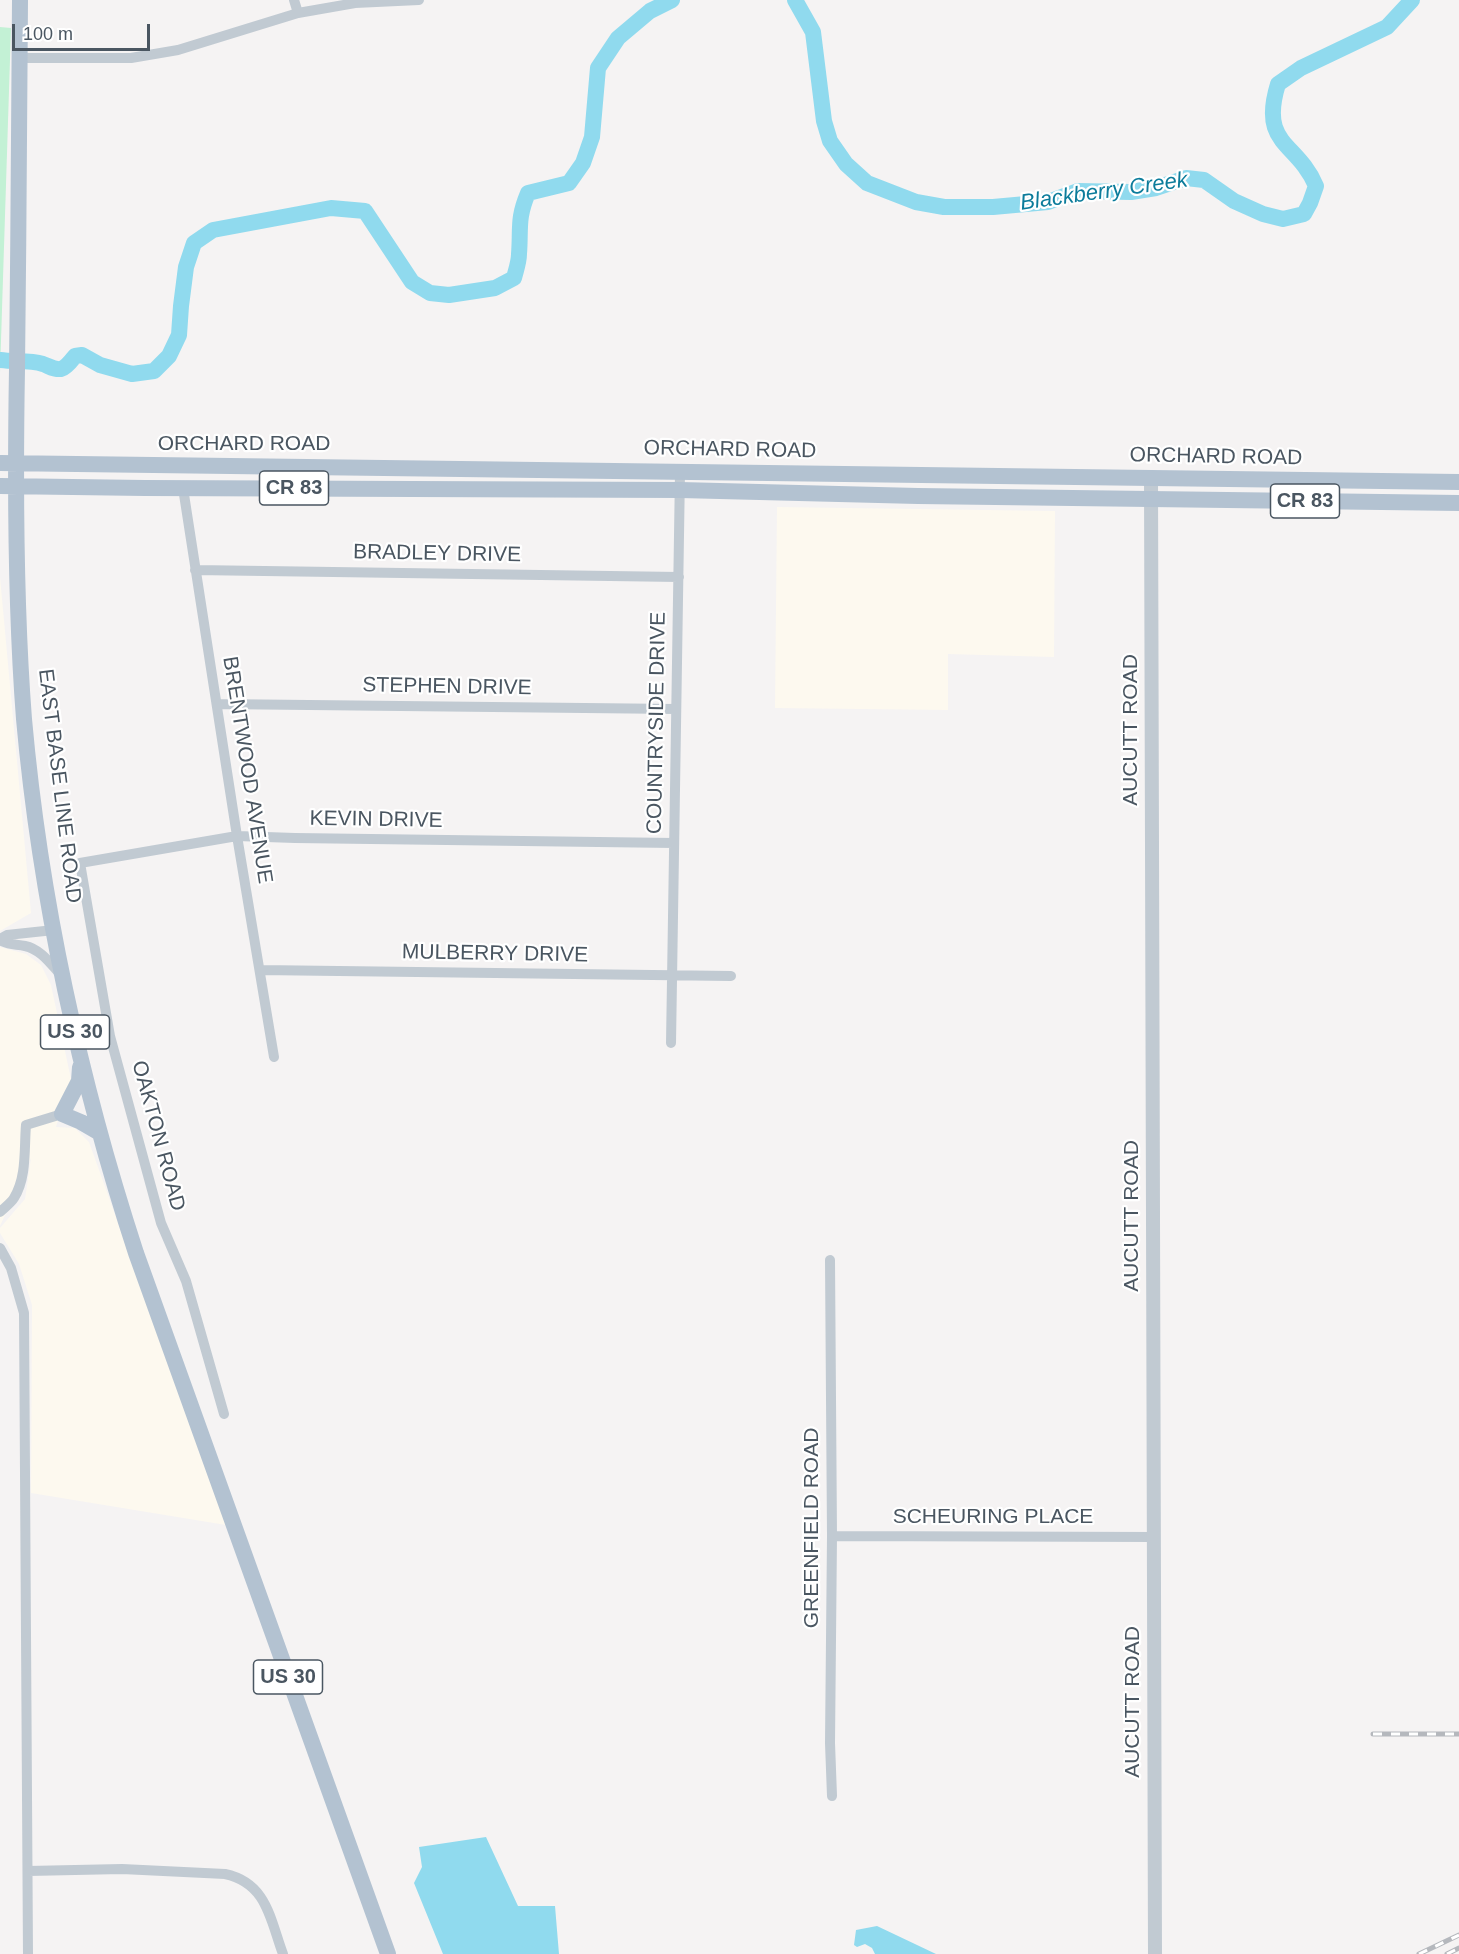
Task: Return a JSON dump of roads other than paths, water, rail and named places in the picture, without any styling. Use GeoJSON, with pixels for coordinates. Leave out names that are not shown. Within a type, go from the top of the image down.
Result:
{"type":"FeatureCollection","features":[{"type":"Feature","properties":{"kind":"main road","name":"EAST BASE LINE ROAD"},"geometry":{"type":"LineString","coordinates":[[21,0],[17,378],[8,463],[8,486],[24,720],[54,930]]}},
{"type":"Feature","properties":{"kind":"main road","name":"ORCHARD ROAD"},"geometry":{"type":"LineString","coordinates":[[8,463],[1459,482]]}},
{"type":"Feature","properties":{"kind":"main road","name":"ORCHARD ROAD"},"geometry":{"type":"LineString","coordinates":[[8,486],[680,490],[1459,502]]}},
{"type":"Feature","properties":{"kind":"main road","name":"US 30"},"geometry":{"type":"LineString","coordinates":[[54,930],[62,977],[100,1133],[136,1253],[388,1954]]}},
{"type":"Feature","properties":{"kind":"main road"},"geometry":{"type":"LineString","coordinates":[[81,1057],[79,1081],[62,1114],[100,1133]]}},
{"type":"Feature","properties":{"kind":"street"},"geometry":{"type":"LineString","coordinates":[[294,0],[298,13]]}},
{"type":"Feature","properties":{"kind":"street"},"geometry":{"type":"LineString","coordinates":[[20,58],[131,58],[178,50],[298,13],[355,3],[419,0]]}},
{"type":"Feature","properties":{"kind":"street","name":"COUNTRYSIDE DRIVE"},"geometry":{"type":"LineString","coordinates":[[671,1043],[680,472]]}},
{"type":"Feature","properties":{"kind":"street","name":"AUCUTT ROAD"},"geometry":{"type":"LineString","coordinates":[[1151,478],[1155,1954]]}},
{"type":"Feature","properties":{"kind":"street","name":"BRENTWOOD AVENUE"},"geometry":{"type":"LineString","coordinates":[[183,488],[273,1057]]}},
{"type":"Feature","properties":{"kind":"street","name":"BRADLEY DRIVE"},"geometry":{"type":"LineString","coordinates":[[195,570],[679,577]]}},
{"type":"Feature","properties":{"kind":"street","name":"STEPHEN DRIVE"},"geometry":{"type":"LineString","coordinates":[[217,704],[676,709]]}},
{"type":"Feature","properties":{"kind":"street","name":"KEVIN DRIVE"},"geometry":{"type":"LineString","coordinates":[[80,863],[237,836],[674,843]]}},
{"type":"Feature","properties":{"kind":"street","name":"OAKTON ROAD"},"geometry":{"type":"LineString","coordinates":[[80,863],[110,1036],[161,1223],[186,1281],[224,1414]]}},
{"type":"Feature","properties":{"kind":"street"},"geometry":{"type":"LineString","coordinates":[[54,930],[7,934],[0,940],[6,944],[28,946],[37,951],[62,977]]}},
{"type":"Feature","properties":{"kind":"street","name":"MULBERRY DRIVE"},"geometry":{"type":"LineString","coordinates":[[260,970],[730,976]]}},
{"type":"Feature","properties":{"kind":"street"},"geometry":{"type":"LineString","coordinates":[[0,1212],[14,1199],[20,1185],[24,1167],[26,1125],[62,1114]]}},
{"type":"Feature","properties":{"kind":"street"},"geometry":{"type":"LineString","coordinates":[[0,1248],[11,1268],[24,1313],[28,1954]]}},
{"type":"Feature","properties":{"kind":"street","name":"GREENFIELD ROAD"},"geometry":{"type":"LineString","coordinates":[[830,1260],[832,1536],[830,1743],[832,1796]]}},
{"type":"Feature","properties":{"kind":"street","name":"SCHEURING PLACE"},"geometry":{"type":"LineString","coordinates":[[832,1536],[1154,1537]]}},
{"type":"Feature","properties":{"kind":"street"},"geometry":{"type":"LineString","coordinates":[[28,1871],[122,1869],[225,1874],[238,1877],[249,1883],[261,1896],[283,1954]]}},
{"type":"Feature","properties":{"kind":"water"},"geometry":{"type":"Polygon","coordinates":[[[486,1837],[518,1906],[555,1906],[559,1954],[443,1954],[414,1883],[422,1867],[419,1847],[486,1837]]]}},
{"type":"Feature","properties":{"kind":"water"},"geometry":{"type":"Polygon","coordinates":[[[877,1926],[936,1954],[875,1954],[872,1948],[865,1944],[857,1947],[854,1945],[856,1930],[877,1926]]]}},
{"type":"Feature","properties":{"kind":"waterway","name":"Blackberry Creek"},"geometry":{"type":"LineString","coordinates":[[0,360],[32,362],[61,369],[75,356],[82,355],[100,365],[132,374],[154,371],[169,356],[179,335],[186,267],[194,243],[213,230],[331,208],[365,211],[412,282],[430,293],[449,295],[495,288],[514,278],[519,257],[521,217],[528,193],[569,183],[583,163],[592,137],[598,68],[618,38],[650,11],[672,0]]}},
{"type":"Feature","properties":{"kind":"waterway","name":"Blackberry Creek"},"geometry":{"type":"LineString","coordinates":[[795,0],[813,32],[824,121],[830,141],[846,164],[867,183],[916,202],[944,207],[993,207],[1048,202],[1078,191],[1131,192],[1156,188],[1186,178],[1204,180],[1234,201],[1263,214],[1283,219],[1304,214],[1316,186],[1308,171],[1277,132],[1273,120],[1273,104],[1278,84],[1301,68],[1387,27],[1412,0]]}},
{"type":"Feature","properties":{"kind":"railway"},"geometry":{"type":"LineString","coordinates":[[1373,1734],[1459,1734]]}},
{"type":"Feature","properties":{"kind":"railway"},"geometry":{"type":"LineString","coordinates":[[1419,1954],[1459,1935]]}},
{"type":"Feature","properties":{"kind":"railway"},"geometry":{"type":"LineString","coordinates":[[1447,1954],[1459,1948]]}}]}
